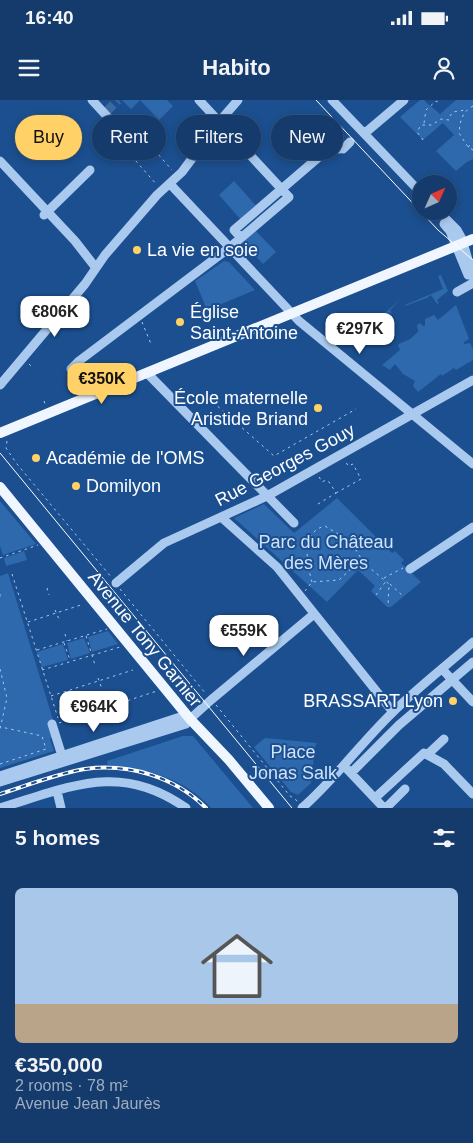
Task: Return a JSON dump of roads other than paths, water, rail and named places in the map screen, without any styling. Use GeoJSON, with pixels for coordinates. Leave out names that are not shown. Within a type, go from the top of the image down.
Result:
{"type":"FeatureCollection","features":[{"type":"Feature","properties":{"kind":"main road"},"geometry":{"type":"LineString","coordinates":[[0,433],[473,239]]}},
{"type":"Feature","properties":{"kind":"main road","name":"Avenue Tony Garnier"},"geometry":{"type":"LineString","coordinates":[[0,487],[190,718],[229,760],[269,808]]}},
{"type":"Feature","properties":{"kind":"street"},"geometry":{"type":"LineString","coordinates":[[92,100],[108,115]]}},
{"type":"Feature","properties":{"kind":"street"},"geometry":{"type":"LineString","coordinates":[[199,100],[213,115]]}},
{"type":"Feature","properties":{"kind":"street"},"geometry":{"type":"LineString","coordinates":[[225,115],[238,100]]}},
{"type":"Feature","properties":{"kind":"street"},"geometry":{"type":"LineString","coordinates":[[332,100],[412,183]]}},
{"type":"Feature","properties":{"kind":"street"},"geometry":{"type":"LineString","coordinates":[[365,133],[404,100]]}},
{"type":"Feature","properties":{"kind":"street"},"geometry":{"type":"LineString","coordinates":[[241,238],[234,230],[261,206],[334,144],[339,149],[341,147],[343,149],[350,142]]}},
{"type":"Feature","properties":{"kind":"street"},"geometry":{"type":"LineString","coordinates":[[0,385],[85,284],[106,255],[191,160]]}},
{"type":"Feature","properties":{"kind":"street"},"geometry":{"type":"LineString","coordinates":[[70,369],[78,360],[229,248],[289,197],[255,160]]}},
{"type":"Feature","properties":{"kind":"street"},"geometry":{"type":"LineString","coordinates":[[0,161],[74,247],[96,268]]}},
{"type":"Feature","properties":{"kind":"street"},"geometry":{"type":"LineString","coordinates":[[0,169],[46,214],[78,238],[86,257]]}},
{"type":"Feature","properties":{"kind":"street"},"geometry":{"type":"LineString","coordinates":[[46,214],[90,170]]}},
{"type":"Feature","properties":{"kind":"street"},"geometry":{"type":"LineString","coordinates":[[170,184],[251,272],[292,313],[473,464]]}},
{"type":"Feature","properties":{"kind":"street"},"geometry":{"type":"LineString","coordinates":[[261,206],[269,214]]}},
{"type":"Feature","properties":{"kind":"street"},"geometry":{"type":"LineString","coordinates":[[446,220],[457,231],[469,278],[473,282],[457,292]]}},
{"type":"Feature","properties":{"kind":"street"},"geometry":{"type":"LineString","coordinates":[[459,244],[473,277]]}},
{"type":"Feature","properties":{"kind":"street"},"geometry":{"type":"LineString","coordinates":[[251,272],[259,265]]}},
{"type":"Feature","properties":{"kind":"street"},"geometry":{"type":"LineString","coordinates":[[147,373],[294,523]]}},
{"type":"Feature","properties":{"kind":"street","name":"Rue Georges Gouy"},"geometry":{"type":"LineString","coordinates":[[116,583],[164,543],[268,496],[473,380]]}},
{"type":"Feature","properties":{"kind":"street"},"geometry":{"type":"LineString","coordinates":[[221,517],[277,568],[393,712]]}},
{"type":"Feature","properties":{"kind":"street"},"geometry":{"type":"LineString","coordinates":[[408,568],[473,527]]}},
{"type":"Feature","properties":{"kind":"street"},"geometry":{"type":"LineString","coordinates":[[0,782],[186,724],[190,718],[314,614]]}},
{"type":"Feature","properties":{"kind":"street"},"geometry":{"type":"LineString","coordinates":[[303,807],[393,712],[473,642]]}},
{"type":"Feature","properties":{"kind":"street"},"geometry":{"type":"LineString","coordinates":[[351,773],[399,725],[473,662]]}},
{"type":"Feature","properties":{"kind":"street"},"geometry":{"type":"LineString","coordinates":[[442,669],[473,702]]}},
{"type":"Feature","properties":{"kind":"street"},"geometry":{"type":"LineString","coordinates":[[0,776],[180,717],[190,718]]}},
{"type":"Feature","properties":{"kind":"street"},"geometry":{"type":"LineString","coordinates":[[52,724],[62,756]]}},
{"type":"Feature","properties":{"kind":"street"},"geometry":{"type":"LineString","coordinates":[[427,755],[444,739]]}},
{"type":"Feature","properties":{"kind":"street"},"geometry":{"type":"LineString","coordinates":[[381,804],[424,753],[444,764],[473,794]]}},
{"type":"Feature","properties":{"kind":"street"},"geometry":{"type":"LineString","coordinates":[[343,765],[381,804]]}},
{"type":"Feature","properties":{"kind":"street"},"geometry":{"type":"LineString","coordinates":[[0,808],[56,790],[95,782],[130,782],[150,787],[169,796],[186,808]]}},
{"type":"Feature","properties":{"kind":"street"},"geometry":{"type":"LineString","coordinates":[[371,808],[405,789]]}},
{"type":"Feature","properties":{"kind":"street"},"geometry":{"type":"LineString","coordinates":[[56,790],[61,808]]}},
{"type":"Feature","properties":{"kind":"tunnel"},"geometry":{"type":"LineString","coordinates":[[107,111],[118,100]]}},
{"type":"Feature","properties":{"kind":"tram line"},"geometry":{"type":"LineString","coordinates":[[316,100],[438,230],[473,260]]}},
{"type":"Feature","properties":{"kind":"tram line"},"geometry":{"type":"LineString","coordinates":[[0,453],[292,808]]}},
{"type":"Feature","properties":{"kind":"railway"},"geometry":{"type":"LineString","coordinates":[[0,794],[74,771],[118,768],[166,780],[194,797],[206,808]]}},
{"type":"Feature","properties":{"kind":"place","name":"La vie en soie"},"geometry":{"type":"Point","coordinates":[137,250]}},
{"type":"Feature","properties":{"kind":"place","name":"Église Saint-Antoine"},"geometry":{"type":"Point","coordinates":[180,322]}},
{"type":"Feature","properties":{"kind":"place","name":"École maternelle Aristide Briand"},"geometry":{"type":"Point","coordinates":[318,408]}},
{"type":"Feature","properties":{"kind":"place","name":"Académie de l'OMS"},"geometry":{"type":"Point","coordinates":[36,458]}},
{"type":"Feature","properties":{"kind":"place","name":"Domilyon"},"geometry":{"type":"Point","coordinates":[76,486]}},
{"type":"Feature","properties":{"kind":"place","name":"BRASSART Lyon"},"geometry":{"type":"Point","coordinates":[453,701]}},
{"type":"Feature","properties":{"kind":"park label","name":"Parc du Château des Mères"},"geometry":{"type":"Point","coordinates":[326,552]}},
{"type":"Feature","properties":{"kind":"park label","name":"Place Jonas Salk"},"geometry":{"type":"Point","coordinates":[293,762]}}]}
